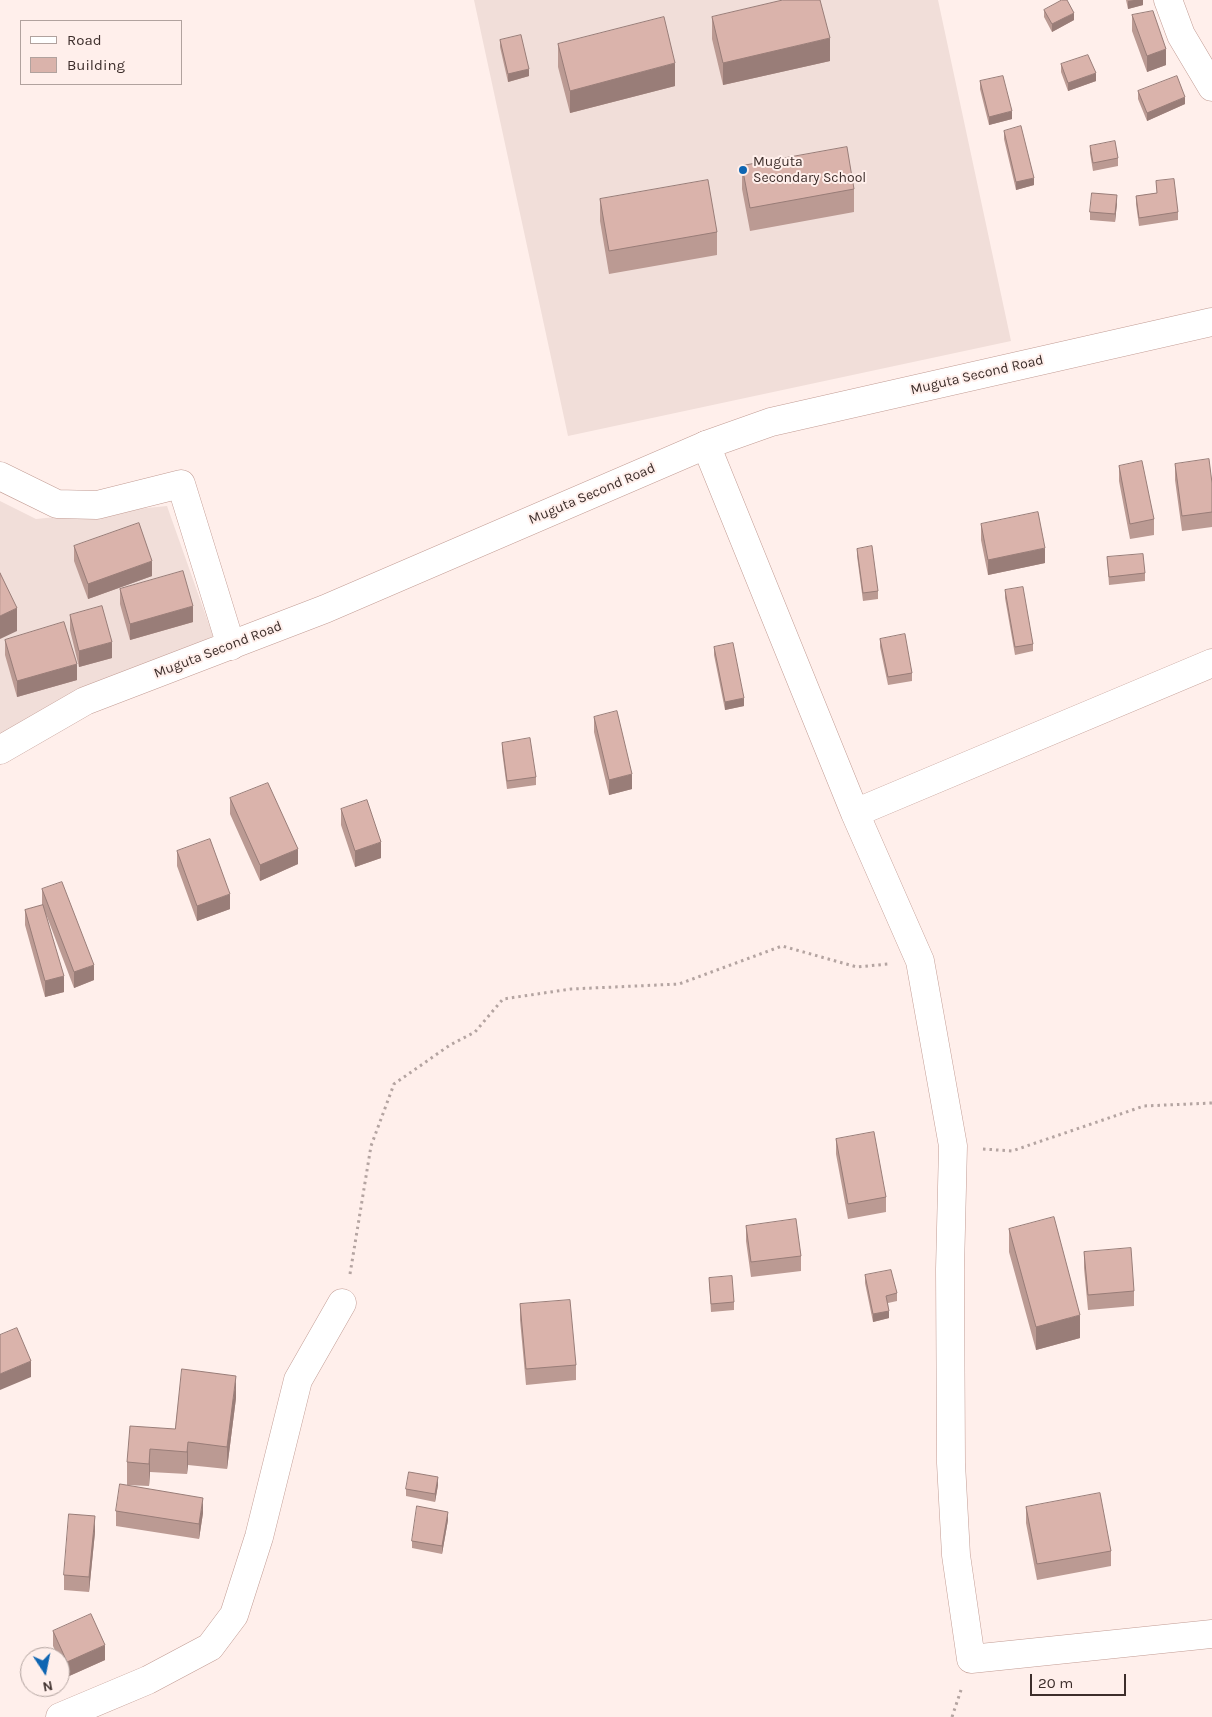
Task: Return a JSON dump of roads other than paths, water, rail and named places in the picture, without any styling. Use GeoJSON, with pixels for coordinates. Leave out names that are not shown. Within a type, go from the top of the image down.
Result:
{"type":"FeatureCollection","features":[{"type":"Feature","properties":{"kind":"street"},"geometry":{"type":"LineString","coordinates":[[1168,0],[1181,35],[1212,87]]}},
{"type":"Feature","properties":{"kind":"street","name":"Muguta Second Road"},"geometry":{"type":"LineString","coordinates":[[0,750],[85,701],[325,609],[706,445],[771,422],[1212,322]]}},
{"type":"Feature","properties":{"kind":"street"},"geometry":{"type":"LineString","coordinates":[[706,445],[855,813],[920,961],[953,1146],[950,1269],[951,1463],[956,1555],[971,1659],[1212,1634]]}},
{"type":"Feature","properties":{"kind":"street"},"geometry":{"type":"LineString","coordinates":[[0,476],[57,504],[97,505],[181,484],[231,646]]}},
{"type":"Feature","properties":{"kind":"street"},"geometry":{"type":"LineString","coordinates":[[855,813],[1212,663]]}},
{"type":"Feature","properties":{"kind":"street"},"geometry":{"type":"LineString","coordinates":[[60,1717],[148,1680],[210,1647],[234,1615],[259,1538],[298,1380],[342,1303]]}},
{"type":"Feature","properties":{"kind":"place","name":"Muguta Secondary School"},"geometry":{"type":"Point","coordinates":[743,170]}}]}
